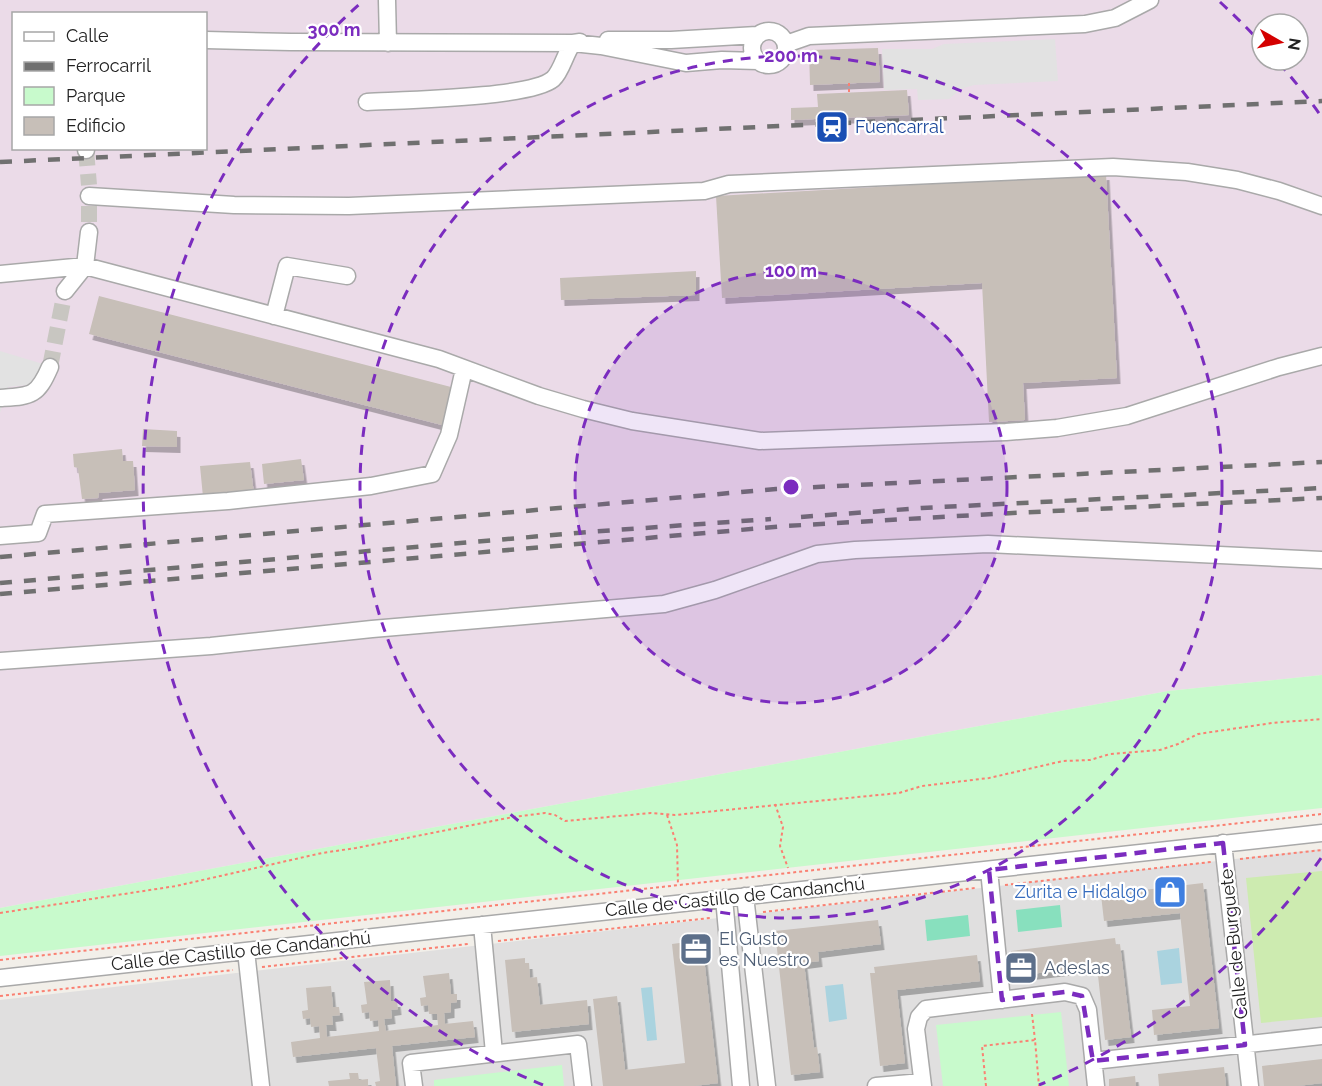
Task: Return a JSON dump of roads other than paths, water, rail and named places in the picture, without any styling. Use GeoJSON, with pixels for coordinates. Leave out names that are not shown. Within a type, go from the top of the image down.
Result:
{"type":"FeatureCollection","features":[{"type":"Feature","properties":{"kind":"street"},"geometry":{"type":"LineString","coordinates":[[387,0],[388,43]]}},
{"type":"Feature","properties":{"kind":"street"},"geometry":{"type":"LineString","coordinates":[[786,44],[809,36],[1093,23],[1126,14],[1150,0]]}},
{"type":"Feature","properties":{"kind":"street"},"geometry":{"type":"LineString","coordinates":[[207,40],[573,43],[601,46],[686,63],[722,60],[758,61],[768,65],[778,63],[786,54],[786,44],[781,35],[772,30],[766,30],[757,35],[671,40],[599,40],[573,43],[567,50],[555,78],[546,84],[497,94],[367,102]]}},
{"type":"Feature","properties":{"kind":"street"},"geometry":{"type":"LineString","coordinates":[[757,35],[752,51],[758,61]]}},
{"type":"Feature","properties":{"kind":"street"},"geometry":{"type":"LineString","coordinates":[[89,196],[244,205],[349,206],[704,190],[729,184],[1113,167],[1187,172],[1237,180],[1322,206]]}},
{"type":"Feature","properties":{"kind":"street"},"geometry":{"type":"LineString","coordinates":[[65,291],[85,266],[89,231]]}},
{"type":"Feature","properties":{"kind":"street"},"geometry":{"type":"LineString","coordinates":[[0,274],[85,266],[439,359],[539,396],[632,421],[760,441],[1058,428],[1127,416],[1279,367],[1322,356]]}},
{"type":"Feature","properties":{"kind":"street"},"geometry":{"type":"LineString","coordinates":[[274,316],[287,266],[347,276]]}},
{"type":"Feature","properties":{"kind":"street"},"geometry":{"type":"LineString","coordinates":[[0,398],[19,397],[36,391],[41,387],[50,367]]}},
{"type":"Feature","properties":{"kind":"street"},"geometry":{"type":"LineString","coordinates":[[0,536],[38,533],[45,514],[250,499],[371,486],[432,474],[449,435],[464,369]]}},
{"type":"Feature","properties":{"kind":"street"},"geometry":{"type":"LineString","coordinates":[[0,661],[211,646],[372,629],[664,604],[715,590],[817,554],[855,550],[988,544],[1322,560]]}},
{"type":"Feature","properties":{"kind":"street","name":"Calle de Castillo de Candanchú"},"geometry":{"type":"LineString","coordinates":[[0,978],[1322,832]]}},
{"type":"Feature","properties":{"kind":"street","name":"Calle de Burguete"},"geometry":{"type":"LineString","coordinates":[[1223,843],[1250,1086]]}},
{"type":"Feature","properties":{"kind":"street"},"geometry":{"type":"LineString","coordinates":[[989,870],[1002,1000]]}},
{"type":"Feature","properties":{"kind":"street"},"geometry":{"type":"LineString","coordinates":[[745,896],[767,1086]]}},
{"type":"Feature","properties":{"kind":"street"},"geometry":{"type":"LineString","coordinates":[[723,898],[741,1086]]}},
{"type":"Feature","properties":{"kind":"street"},"geometry":{"type":"LineString","coordinates":[[482,925],[494,1053]]}},
{"type":"Feature","properties":{"kind":"street"},"geometry":{"type":"LineString","coordinates":[[246,951],[261,1086]]}},
{"type":"Feature","properties":{"kind":"street"},"geometry":{"type":"LineString","coordinates":[[876,1086],[922,1084],[916,1029],[919,1017],[926,1010],[1065,992],[1082,996],[1088,1010],[1096,1086]]}},
{"type":"Feature","properties":{"kind":"street"},"geometry":{"type":"LineString","coordinates":[[1245,1045],[1322,1036]]}},
{"type":"Feature","properties":{"kind":"street"},"geometry":{"type":"LineString","coordinates":[[414,1086],[411,1063],[578,1044],[582,1086]]}},
{"type":"Feature","properties":{"kind":"street","name":"Calle de Burguete"},"geometry":{"type":"LineString","coordinates":[[1093,1061],[1245,1045]]}},
{"type":"Feature","properties":{"kind":"water"},"geometry":{"type":"Polygon","coordinates":[[[1179,948],[1182,983],[1161,985],[1157,951],[1179,948]]]}},
{"type":"Feature","properties":{"kind":"water"},"geometry":{"type":"Polygon","coordinates":[[[843,984],[847,1019],[829,1022],[825,986],[843,984]]]}},
{"type":"Feature","properties":{"kind":"water"},"geometry":{"type":"Polygon","coordinates":[[[652,987],[657,1040],[647,1041],[641,988],[652,987]]]}},
{"type":"Feature","properties":{"kind":"tunnel"},"geometry":{"type":"LineString","coordinates":[[86,150],[89,185]]}},
{"type":"Feature","properties":{"kind":"tunnel"},"geometry":{"type":"LineString","coordinates":[[89,206],[89,232]]}},
{"type":"Feature","properties":{"kind":"tunnel"},"geometry":{"type":"LineString","coordinates":[[50,367],[65,291]]}},
{"type":"Feature","properties":{"kind":"railway"},"geometry":{"type":"LineString","coordinates":[[0,162],[1322,101]]}},
{"type":"Feature","properties":{"kind":"railway"},"geometry":{"type":"LineString","coordinates":[[0,557],[776,489],[1322,462]]}},
{"type":"Feature","properties":{"kind":"railway"},"geometry":{"type":"LineString","coordinates":[[801,517],[922,508],[1322,488]]}},
{"type":"Feature","properties":{"kind":"railway"},"geometry":{"type":"LineString","coordinates":[[0,594],[786,526],[1322,498]]}},
{"type":"Feature","properties":{"kind":"railway"},"geometry":{"type":"LineString","coordinates":[[0,583],[588,532],[771,519]]}},
{"type":"Feature","properties":{"kind":"place","name":"Fuencarral"},"geometry":{"type":"Point","coordinates":[832,127]}},
{"type":"Feature","properties":{"kind":"place","name":"Zurita e Hidalgo"},"geometry":{"type":"Point","coordinates":[1170,892]}},
{"type":"Feature","properties":{"kind":"place","name":"El Gusto es Nuestro"},"geometry":{"type":"Point","coordinates":[696,949]}},
{"type":"Feature","properties":{"kind":"place","name":"Adeslas"},"geometry":{"type":"Point","coordinates":[1021,968]}}]}
